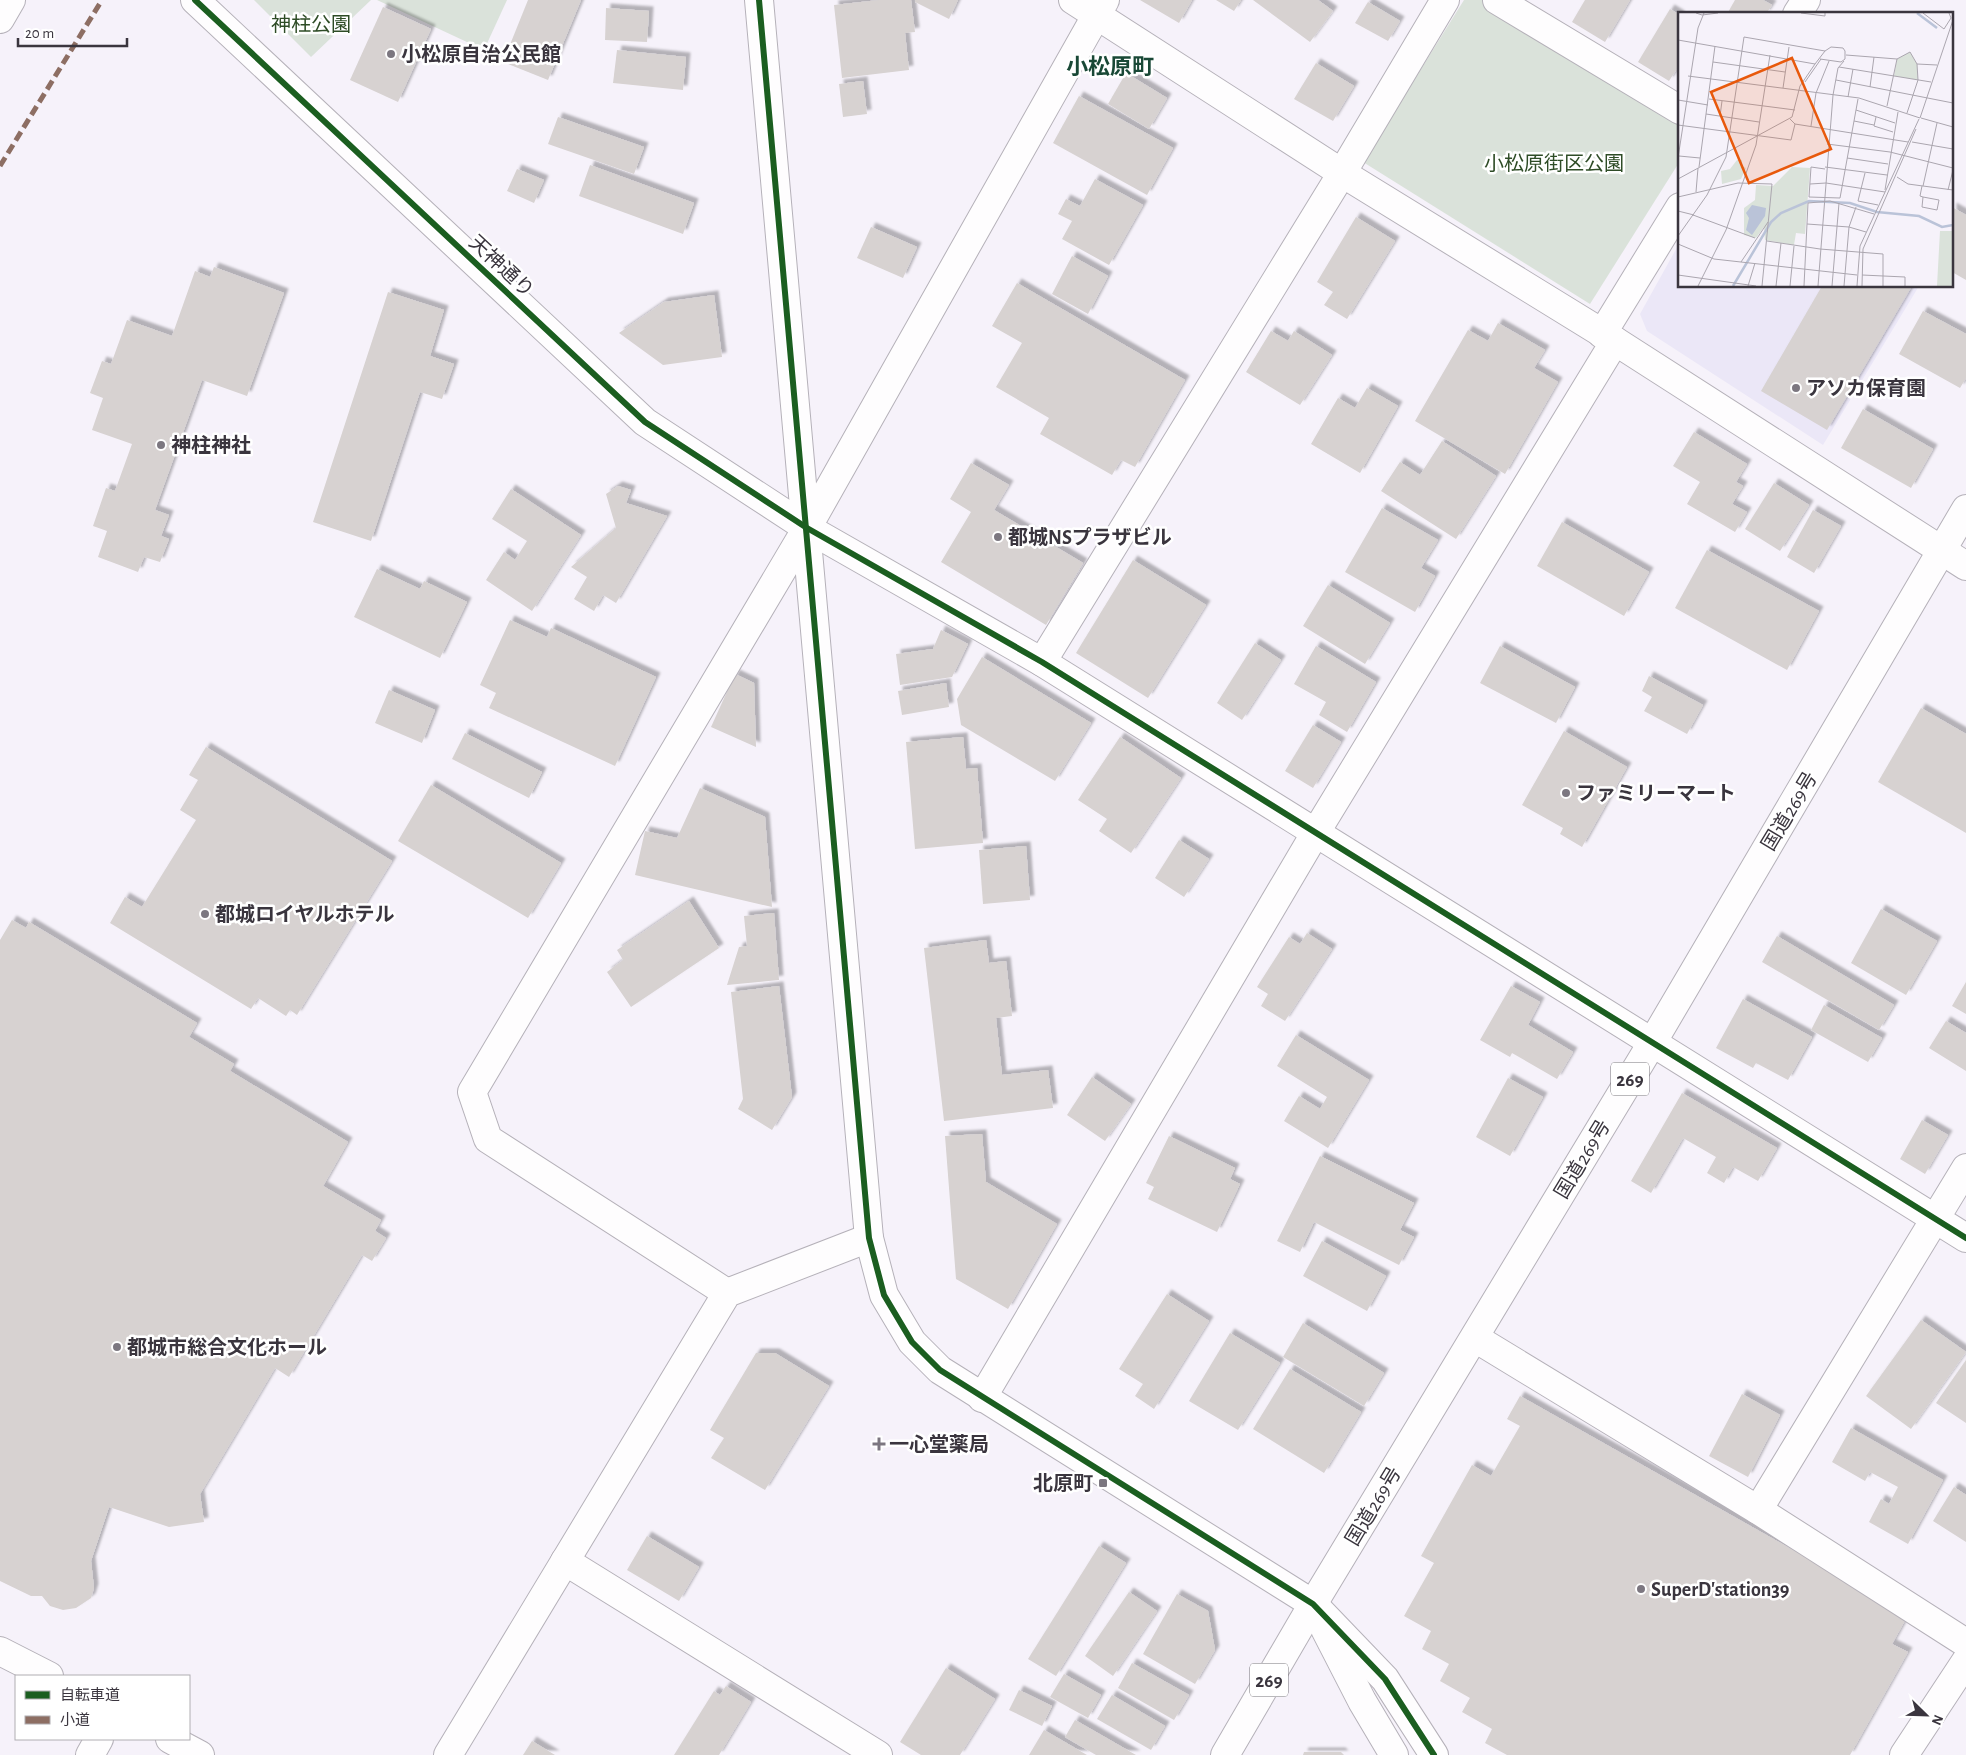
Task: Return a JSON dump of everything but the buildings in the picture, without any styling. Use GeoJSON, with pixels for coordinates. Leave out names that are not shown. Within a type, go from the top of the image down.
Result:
{"type":"FeatureCollection","features":[{"type":"Feature","properties":{"kind":"main road"},"geometry":{"type":"LineString","coordinates":[[0,19],[11,0]]}},
{"type":"Feature","properties":{"kind":"main road","name":"天神通り"},"geometry":{"type":"LineString","coordinates":[[195,0],[645,422],[807,528],[1042,662],[1966,1238]]}},
{"type":"Feature","properties":{"kind":"main road"},"geometry":{"type":"LineString","coordinates":[[759,0],[869,1238],[884,1295],[912,1342],[940,1370],[1313,1604],[1386,1679],[1434,1755]]}},
{"type":"Feature","properties":{"kind":"main road"},"geometry":{"type":"LineString","coordinates":[[1073,0],[1101,7],[1342,173],[1609,337],[1966,566]]}},
{"type":"Feature","properties":{"kind":"main road"},"geometry":{"type":"LineString","coordinates":[[1042,662],[1342,173],[1445,0]]}},
{"type":"Feature","properties":{"kind":"main road"},"geometry":{"type":"LineString","coordinates":[[1497,0],[1678,109]]}},
{"type":"Feature","properties":{"kind":"main road"},"geometry":{"type":"LineString","coordinates":[[1798,12],[1806,0]]}},
{"type":"Feature","properties":{"kind":"main road"},"geometry":{"type":"LineString","coordinates":[[727,1294],[488,1139],[472,1092],[807,528],[1101,7]]}},
{"type":"Feature","properties":{"kind":"main road"},"geometry":{"type":"LineString","coordinates":[[982,1398],[1609,337],[1678,211]]}},
{"type":"Feature","properties":{"kind":"main road","name":"国道269号"},"geometry":{"type":"LineString","coordinates":[[1225,1755],[1313,1604],[1652,1042],[1966,509]]}},
{"type":"Feature","properties":{"kind":"main road"},"geometry":{"type":"LineString","coordinates":[[1758,1510],[1966,1168]]}},
{"type":"Feature","properties":{"kind":"main road"},"geometry":{"type":"LineString","coordinates":[[448,1755],[727,1294],[869,1238]]}},
{"type":"Feature","properties":{"kind":"main road"},"geometry":{"type":"LineString","coordinates":[[1475,1338],[1758,1510],[1966,1643]]}},
{"type":"Feature","properties":{"kind":"main road"},"geometry":{"type":"LineString","coordinates":[[565,1561],[878,1755]]}},
{"type":"Feature","properties":{"kind":"main road"},"geometry":{"type":"LineString","coordinates":[[1313,1604],[1362,1702],[1394,1755]]}},
{"type":"Feature","properties":{"kind":"main road"},"geometry":{"type":"LineString","coordinates":[[0,1651],[47,1675]]}},
{"type":"Feature","properties":{"kind":"main road"},"geometry":{"type":"LineString","coordinates":[[1904,1755],[1966,1661]]}},
{"type":"Feature","properties":{"kind":"main road"},"geometry":{"type":"LineString","coordinates":[[90,1755],[98,1740]]}},
{"type":"Feature","properties":{"kind":"main road"},"geometry":{"type":"LineString","coordinates":[[172,1740],[200,1755]]}},
{"type":"Feature","properties":{"kind":"shaded area","name":"アソカ保育園"},"geometry":{"type":"Polygon","coordinates":[[[1678,246],[1678,288],[1918,288],[1823,445],[1647,331],[1640,314],[1678,246]]]}},
{"type":"Feature","properties":{"kind":"green space","name":"神柱公園"},"geometry":{"type":"Polygon","coordinates":[[[254,0],[371,0],[311,57],[254,0]]]}},
{"type":"Feature","properties":{"kind":"green space","name":"神柱公園"},"geometry":{"type":"Polygon","coordinates":[[[377,0],[507,0],[484,50],[377,0]]]}},
{"type":"Feature","properties":{"kind":"green space","name":"小松原街区公園"},"geometry":{"type":"Polygon","coordinates":[[[1464,0],[1484,0],[1678,121],[1678,164],[1590,304],[1363,162],[1464,0]]]}},
{"type":"Feature","properties":{"kind":"marked path"},"geometry":{"type":"LineString","coordinates":[[0,166],[102,0]]}},
{"type":"Feature","properties":{"kind":"cycle path"},"geometry":{"type":"LineString","coordinates":[[195,0],[645,422],[807,528],[1042,662],[1966,1238]]}},
{"type":"Feature","properties":{"kind":"cycle path"},"geometry":{"type":"LineString","coordinates":[[759,0],[869,1238],[884,1295],[912,1342],[940,1370],[1313,1604],[1385,1679],[1434,1755]]}},
{"type":"Feature","properties":{"kind":"place","name":"小松原自治公民館"},"geometry":{"type":"Point","coordinates":[391,54]}},
{"type":"Feature","properties":{"kind":"place","name":"アソカ保育園"},"geometry":{"type":"Point","coordinates":[1796,388]}},
{"type":"Feature","properties":{"kind":"place","name":"神柱神社"},"geometry":{"type":"Point","coordinates":[161,445]}},
{"type":"Feature","properties":{"kind":"place","name":"都城NSプラザビル"},"geometry":{"type":"Point","coordinates":[998,537]}},
{"type":"Feature","properties":{"kind":"place","name":"ファミリーマート"},"geometry":{"type":"Point","coordinates":[1566,793]}},
{"type":"Feature","properties":{"kind":"place","name":"都城ロイヤルホテル"},"geometry":{"type":"Point","coordinates":[205,914]}},
{"type":"Feature","properties":{"kind":"place","name":"都城市総合文化ホール"},"geometry":{"type":"Point","coordinates":[117,1347]}},
{"type":"Feature","properties":{"kind":"place","name":"一心堂薬局"},"geometry":{"type":"Point","coordinates":[879,1444]}},
{"type":"Feature","properties":{"kind":"place","name":"北原町"},"geometry":{"type":"Point","coordinates":[1103,1483]}},
{"type":"Feature","properties":{"kind":"place","name":"SuperD'station39"},"geometry":{"type":"Point","coordinates":[1641,1589]}},
{"type":"Feature","properties":{"kind":"district","name":"小松原町"},"geometry":{"type":"Point","coordinates":[1110,66]}}]}
